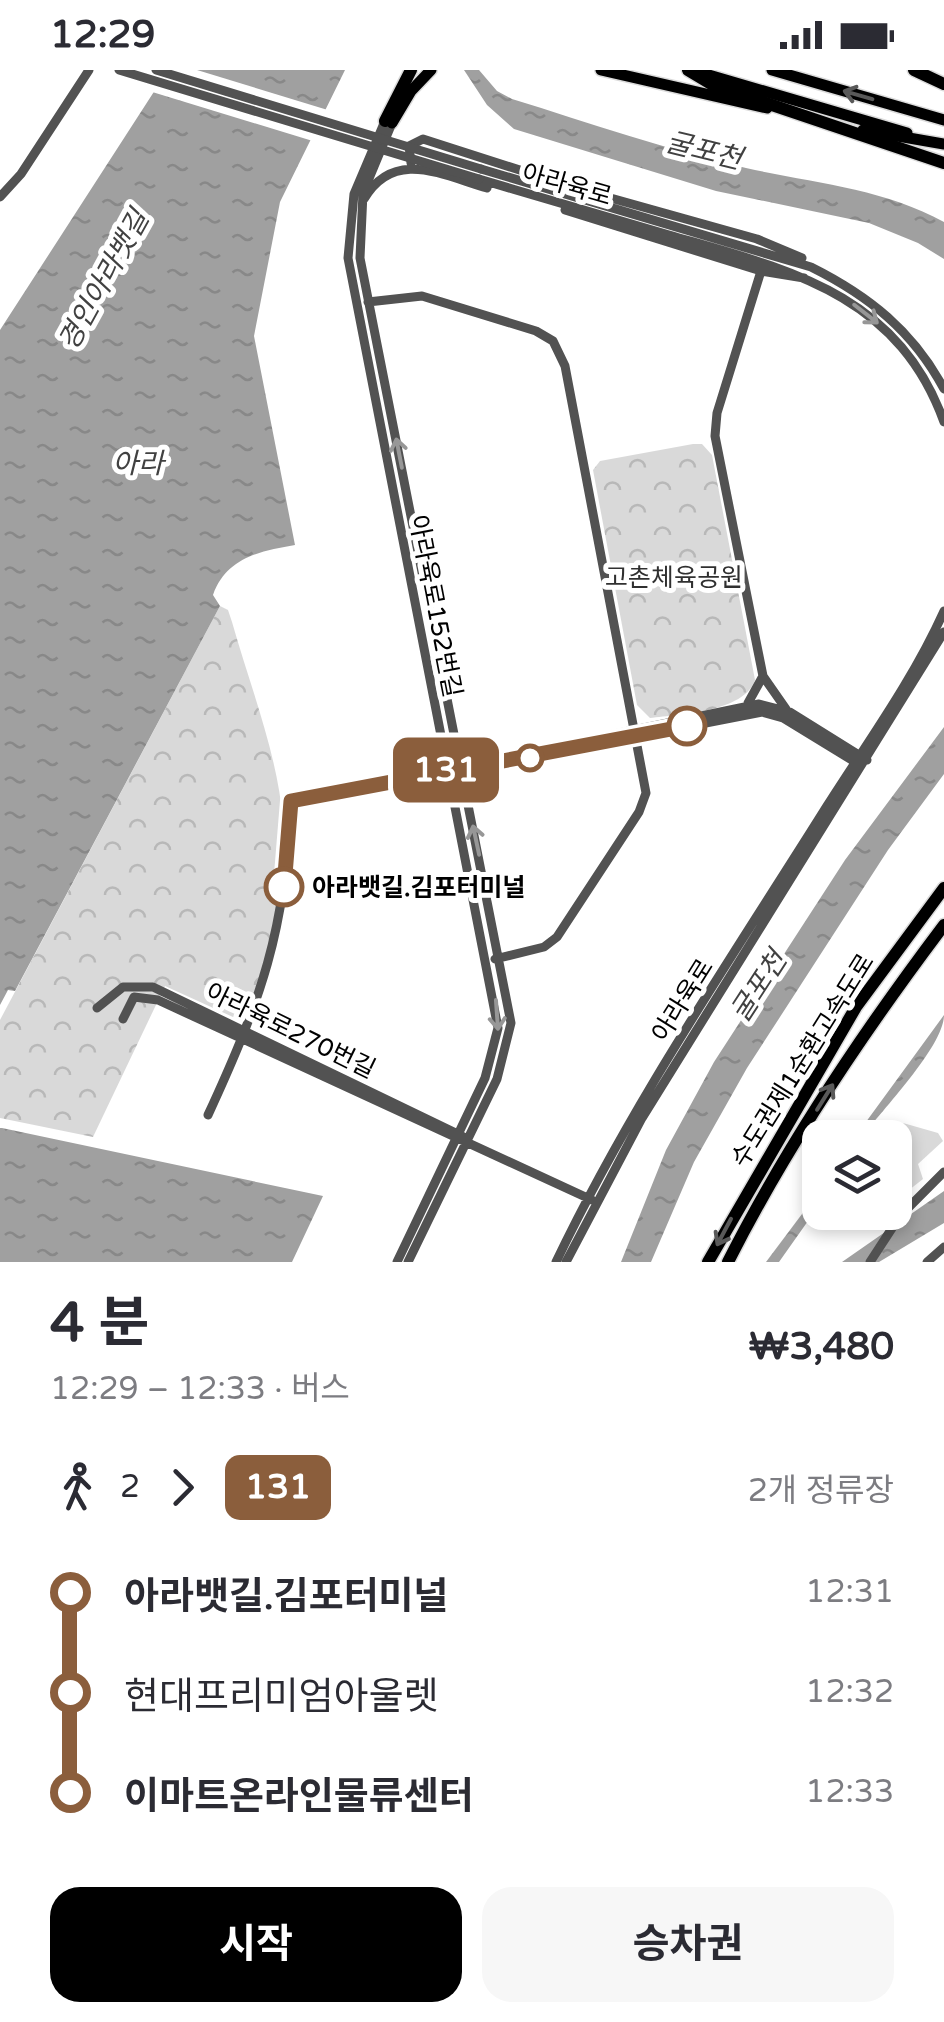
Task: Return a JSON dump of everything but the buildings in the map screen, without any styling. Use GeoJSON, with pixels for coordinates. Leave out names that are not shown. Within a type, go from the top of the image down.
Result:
{"type":"FeatureCollection","features":[{"type":"Feature","properties":{"kind":"highway"},"geometry":{"type":"LineString","coordinates":[[388,122],[411,70]]}},
{"type":"Feature","properties":{"kind":"highway"},"geometry":{"type":"LineString","coordinates":[[689,70],[713,85],[944,163]]}},
{"type":"Feature","properties":{"kind":"highway"},"geometry":{"type":"LineString","coordinates":[[914,70],[944,84]]}},
{"type":"Feature","properties":{"kind":"highway","name":"수도권제1순환고속도로"},"geometry":{"type":"LineString","coordinates":[[708,1262],[856,1007],[944,888]]}},
{"type":"Feature","properties":{"kind":"highway","name":"수도권제1순환고속도로"},"geometry":{"type":"LineString","coordinates":[[728,1262],[754,1210],[878,1013],[944,925]]}},
{"type":"Feature","properties":{"kind":"main road"},"geometry":{"type":"LineString","coordinates":[[388,122],[431,70]]}},
{"type":"Feature","properties":{"kind":"main road"},"geometry":{"type":"LineString","coordinates":[[601,70],[832,123],[944,144]]}},
{"type":"Feature","properties":{"kind":"main road"},"geometry":{"type":"LineString","coordinates":[[689,70],[944,144]]}},
{"type":"Feature","properties":{"kind":"main road"},"geometry":{"type":"LineString","coordinates":[[772,70],[944,120]]}},
{"type":"Feature","properties":{"kind":"street"},"geometry":{"type":"LineString","coordinates":[[0,193],[21,174],[89,70]]}},
{"type":"Feature","properties":{"kind":"street","name":"아라육로"},"geometry":{"type":"LineString","coordinates":[[119,70],[809,272],[862,294],[886,314],[919,350],[944,389]]}},
{"type":"Feature","properties":{"kind":"street","name":"아라육로"},"geometry":{"type":"LineString","coordinates":[[156,70],[480,174]]}},
{"type":"Feature","properties":{"kind":"street","name":"아라육로152번길"},"geometry":{"type":"LineString","coordinates":[[388,122],[360,206],[358,248],[500,958],[510,1036],[498,1079],[408,1262]]}},
{"type":"Feature","properties":{"kind":"street","name":"아라육로152번길"},"geometry":{"type":"LineString","coordinates":[[388,122],[354,194],[347,248],[488,960],[498,1038],[485,1078],[396,1262]]}},
{"type":"Feature","properties":{"kind":"street"},"geometry":{"type":"LineString","coordinates":[[422,169],[407,156],[416,139],[758,239],[798,255],[809,272]]}},
{"type":"Feature","properties":{"kind":"street"},"geometry":{"type":"LineString","coordinates":[[360,206],[375,183],[406,166],[760,271],[809,272]]}},
{"type":"Feature","properties":{"kind":"street"},"geometry":{"type":"LineString","coordinates":[[760,271],[714,428],[763,676],[790,712]]}},
{"type":"Feature","properties":{"kind":"street","name":"아라육로"},"geometry":{"type":"LineString","coordinates":[[809,272],[894,338],[924,380],[944,422]]}},
{"type":"Feature","properties":{"kind":"street"},"geometry":{"type":"LineString","coordinates":[[368,302],[422,296],[542,334],[558,347],[635,732],[646,793],[639,812],[557,937],[544,947],[488,960]]}},
{"type":"Feature","properties":{"kind":"street","name":"아라육로"},"geometry":{"type":"LineString","coordinates":[[861,761],[944,611]]}},
{"type":"Feature","properties":{"kind":"street","name":"아라육로"},"geometry":{"type":"LineString","coordinates":[[556,1262],[590,1200],[944,632]]}},
{"type":"Feature","properties":{"kind":"street"},"geometry":{"type":"LineString","coordinates":[[745,706],[756,694],[763,676]]}},
{"type":"Feature","properties":{"kind":"street"},"geometry":{"type":"LineString","coordinates":[[208,1115],[245,1035],[278,929],[291,801],[768,704],[790,712],[861,761]]}},
{"type":"Feature","properties":{"kind":"street"},"geometry":{"type":"LineString","coordinates":[[635,732],[769,713],[861,761]]}},
{"type":"Feature","properties":{"kind":"street","name":"아라육로270번길"},"geometry":{"type":"LineString","coordinates":[[116,990],[137,985],[590,1200]]}},
{"type":"Feature","properties":{"kind":"street"},"geometry":{"type":"LineString","coordinates":[[97,1008],[116,990],[120,999],[132,999],[123,1020]]}},
{"type":"Feature","properties":{"kind":"street","name":"아라육로270번길"},"geometry":{"type":"LineString","coordinates":[[132,999],[151,992]]}},
{"type":"Feature","properties":{"kind":"street"},"geometry":{"type":"LineString","coordinates":[[870,1262],[900,1216],[944,1172]]}},
{"type":"Feature","properties":{"kind":"street","name":"아라육로"},"geometry":{"type":"LineString","coordinates":[[566,1262],[590,1200]]}},
{"type":"Feature","properties":{"kind":"street"},"geometry":{"type":"LineString","coordinates":[[927,1262],[944,1247]]}},
{"type":"Feature","properties":{"kind":"green space","name":"고촌체육공원"},"geometry":{"type":"Polygon","coordinates":[[[702,444],[712,455],[755,680],[749,691],[725,705],[650,718],[637,705],[593,470],[600,461],[702,444]]]}},
{"type":"Feature","properties":{"kind":"green space"},"geometry":{"type":"Polygon","coordinates":[[[220,606],[228,610],[262,721],[283,822],[283,868],[275,917],[248,1009],[233,1017],[165,986],[93,1137],[0,1118],[0,1020],[220,606]]]}},
{"type":"Feature","properties":{"kind":"green space"},"geometry":{"type":"Polygon","coordinates":[[[912,1126],[938,1133],[943,1141],[918,1164],[923,1179],[912,1188],[912,1126]]]}},
{"type":"Feature","properties":{"kind":"water","name":"아라"},"geometry":{"type":"Polygon","coordinates":[[[168,70],[345,70],[280,202],[254,336],[295,545],[246,558],[219,582],[213,595],[220,606],[15,991],[8,990],[0,1005],[0,330],[168,70]]]}},
{"type":"Feature","properties":{"kind":"water"},"geometry":{"type":"Polygon","coordinates":[[[464,70],[479,70],[497,91],[512,99],[629,136],[746,168],[897,201],[944,222],[944,259],[918,243],[869,223],[716,191],[514,129],[487,105],[464,70]]]}},
{"type":"Feature","properties":{"kind":"water"},"geometry":{"type":"Polygon","coordinates":[[[944,727],[944,774],[888,850],[747,1068],[694,1162],[651,1262],[621,1262],[666,1150],[714,1062],[845,860],[944,727]]]}},
{"type":"Feature","properties":{"kind":"water"},"geometry":{"type":"Polygon","coordinates":[[[944,1015],[934,1043],[911,1078],[876,1120],[867,1120],[944,1015]]]}},
{"type":"Feature","properties":{"kind":"water"},"geometry":{"type":"Polygon","coordinates":[[[0,1128],[323,1196],[292,1262],[0,1262],[0,1128]]]}},
{"type":"Feature","properties":{"kind":"water"},"geometry":{"type":"Polygon","coordinates":[[[944,1191],[944,1223],[879,1262],[842,1262],[888,1230],[912,1230],[912,1213],[944,1191]]]}},
{"type":"Feature","properties":{"kind":"water"},"geometry":{"type":"Polygon","coordinates":[[[802,1214],[802,1229],[779,1262],[766,1262],[802,1214]]]}},
{"type":"Feature","properties":{"kind":"pier"},"geometry":{"type":"Polygon","coordinates":[[[163,70],[197,70],[331,111],[316,142],[149,91],[163,70]]]}},
{"type":"Feature","properties":{"kind":"bus line","name":"131"},"geometry":{"type":"LineString","coordinates":[[284,887],[291,801],[687,726]]}},
{"type":"Feature","properties":{"kind":"place","name":"아라뱃길.김포터미널"},"geometry":{"type":"Point","coordinates":[284,887]}},
{"type":"Feature","properties":{"kind":"water label","name":"굴포천"},"geometry":{"type":"Point","coordinates":[704,150]}},
{"type":"Feature","properties":{"kind":"water label","name":"경인아라뱃길"},"geometry":{"type":"Point","coordinates":[103,280]}},
{"type":"Feature","properties":{"kind":"water label","name":"굴포천"},"geometry":{"type":"Point","coordinates":[758,986]}}]}
